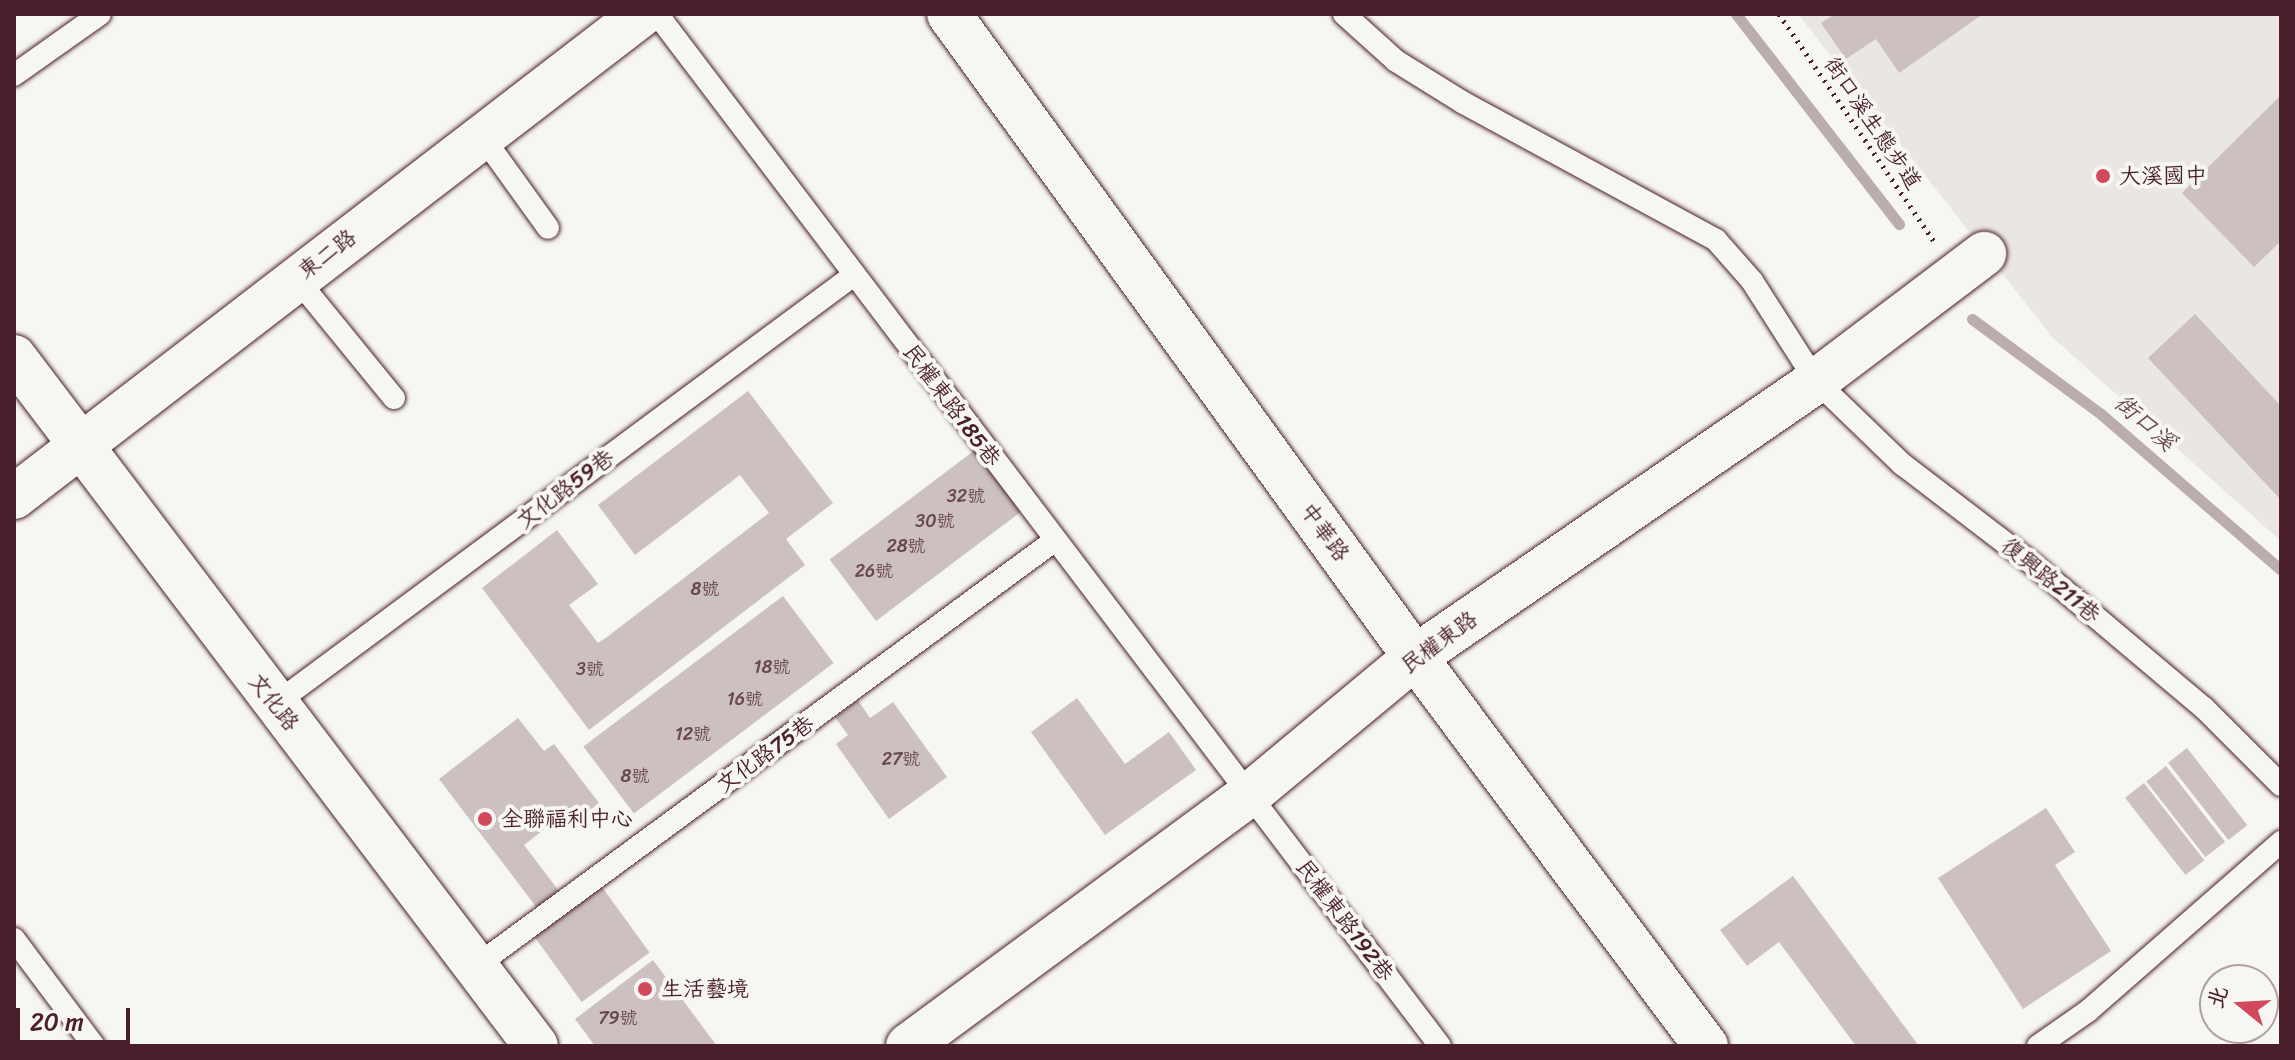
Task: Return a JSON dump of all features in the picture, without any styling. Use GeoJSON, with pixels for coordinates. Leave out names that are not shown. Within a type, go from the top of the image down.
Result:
{"type":"FeatureCollection","features":[{"type":"Feature","properties":{"kind":"street","name":"東二路"},"geometry":{"type":"LineString","coordinates":[[14,497],[77,445],[642,14]]}},
{"type":"Feature","properties":{"kind":"street","name":"中華路"},"geometry":{"type":"LineString","coordinates":[[949,14],[1415,657],[1706,1046]]}},
{"type":"Feature","properties":{"kind":"street","name":"民權東路"},"geometry":{"type":"LineString","coordinates":[[908,1046],[1249,795],[1415,657],[1816,381],[1984,254]]}},
{"type":"Feature","properties":{"kind":"street","name":"文化路"},"geometry":{"type":"LineString","coordinates":[[14,357],[77,445],[536,1046]]}},
{"type":"Feature","properties":{"kind":"lane"},"geometry":{"type":"LineString","coordinates":[[14,75],[100,14]]}},
{"type":"Feature","properties":{"kind":"lane","name":"民權東路185巷"},"geometry":{"type":"LineString","coordinates":[[657,14],[1249,795]]}},
{"type":"Feature","properties":{"kind":"lane","name":"復興路211巷"},"geometry":{"type":"LineString","coordinates":[[1344,14],[1396,61],[1462,102],[1716,240],[1752,281],[1816,381],[1902,464],[2034,565],[2204,708],[2281,785]]}},
{"type":"Feature","properties":{"kind":"lane"},"geometry":{"type":"LineString","coordinates":[[482,136],[548,228]]}},
{"type":"Feature","properties":{"kind":"lane","name":"文化路59巷"},"geometry":{"type":"LineString","coordinates":[[275,704],[854,275]]}},
{"type":"Feature","properties":{"kind":"lane"},"geometry":{"type":"LineString","coordinates":[[296,278],[394,398]]}},
{"type":"Feature","properties":{"kind":"lane","name":"文化路75巷"},"geometry":{"type":"LineString","coordinates":[[476,966],[1054,541]]}},
{"type":"Feature","properties":{"kind":"lane","name":"民權東路192巷"},"geometry":{"type":"LineString","coordinates":[[1249,795],[1440,1046]]}},
{"type":"Feature","properties":{"kind":"lane"},"geometry":{"type":"LineString","coordinates":[[2038,1046],[2088,1011],[2281,842]]}},
{"type":"Feature","properties":{"kind":"lane"},"geometry":{"type":"LineString","coordinates":[[14,939],[94,1046]]}},
{"type":"Feature","properties":{"kind":"path","name":"街口溪生態步道"},"geometry":{"type":"LineString","coordinates":[[1779,14],[1940,250]]}},
{"type":"Feature","properties":{"kind":"shaded area","name":"大溪國中"},"geometry":{"type":"Polygon","coordinates":[[[1798,14],[2281,14],[2281,541],[2053,338],[1798,14]]]}},
{"type":"Feature","properties":{"kind":"building"},"geometry":{"type":"Polygon","coordinates":[[[1835,14],[1983,14],[1899,73],[1876,39],[1846,59],[1821,23],[1835,14]]]}},
{"type":"Feature","properties":{"kind":"building"},"geometry":{"type":"Polygon","coordinates":[[[2281,95],[2281,241],[2254,267],[2182,193],[2281,95]]]}},
{"type":"Feature","properties":{"kind":"building"},"geometry":{"type":"Polygon","coordinates":[[[2195,314],[2281,406],[2281,500],[2148,358],[2195,314]]]}},
{"type":"Feature","properties":{"kind":"building"},"geometry":{"type":"Polygon","coordinates":[[[748,391],[833,503],[786,539],[805,565],[589,730],[482,588],[557,530],[598,584],[569,605],[598,643],[607,637],[769,513],[740,475],[635,555],[598,505],[748,391]]]}},
{"type":"Feature","properties":{"kind":"building"},"geometry":{"type":"Polygon","coordinates":[[[975,450],[1021,511],[876,621],[830,560],[975,450]]]}},
{"type":"Feature","properties":{"kind":"building"},"geometry":{"type":"Polygon","coordinates":[[[783,596],[834,663],[634,814],[583,746],[783,596]]]}},
{"type":"Feature","properties":{"kind":"building"},"geometry":{"type":"Polygon","coordinates":[[[1077,698],[1125,764],[1169,732],[1196,770],[1105,835],[1031,732],[1077,698]]]}},
{"type":"Feature","properties":{"kind":"building"},"geometry":{"type":"Polygon","coordinates":[[[858,700],[870,718],[893,702],[947,777],[889,819],[836,744],[848,735],[835,717],[858,700]]]}},
{"type":"Feature","properties":{"kind":"building"},"geometry":{"type":"Polygon","coordinates":[[[518,718],[544,751],[554,744],[599,803],[562,831],[555,821],[524,845],[562,895],[540,912],[439,779],[518,718]]]}},
{"type":"Feature","properties":{"kind":"building"},"geometry":{"type":"Polygon","coordinates":[[[2187,748],[2247,825],[2228,840],[2168,763],[2187,748]]]}},
{"type":"Feature","properties":{"kind":"building"},"geometry":{"type":"Polygon","coordinates":[[[2166,766],[2225,842],[2205,857],[2146,781],[2166,766]]]}},
{"type":"Feature","properties":{"kind":"building"},"geometry":{"type":"Polygon","coordinates":[[[2144,783],[2204,860],[2185,875],[2125,798],[2144,783]]]}},
{"type":"Feature","properties":{"kind":"building"},"geometry":{"type":"Polygon","coordinates":[[[2046,808],[2075,852],[2055,865],[2111,951],[2023,1009],[1938,878],[2046,808]]]}},
{"type":"Feature","properties":{"kind":"building"},"geometry":{"type":"Polygon","coordinates":[[[1793,876],[1919,1046],[1856,1046],[1779,942],[1747,966],[1720,930],[1793,876]]]}},
{"type":"Feature","properties":{"kind":"building"},"geometry":{"type":"Polygon","coordinates":[[[602,887],[650,953],[582,1002],[534,936],[602,887]]]}},
{"type":"Feature","properties":{"kind":"building","name":"生活藝境"},"geometry":{"type":"Polygon","coordinates":[[[653,960],[717,1046],[595,1046],[575,1019],[653,960]]]}},
{"type":"Feature","properties":{"kind":"waterway","name":"街口溪"},"geometry":{"type":"LineString","coordinates":[[1736,14],[1899,224]]}},
{"type":"Feature","properties":{"kind":"waterway","name":"街口溪"},"geometry":{"type":"LineString","coordinates":[[1972,319],[2101,414],[2281,570]]}},
{"type":"Feature","properties":{"kind":"place","name":"大溪國中"},"geometry":{"type":"Point","coordinates":[2103,176]}},
{"type":"Feature","properties":{"kind":"place","name":"全聯福利中心"},"geometry":{"type":"Point","coordinates":[485,819]}},
{"type":"Feature","properties":{"kind":"place","name":"生活藝境"},"geometry":{"type":"Point","coordinates":[645,989]}}]}
